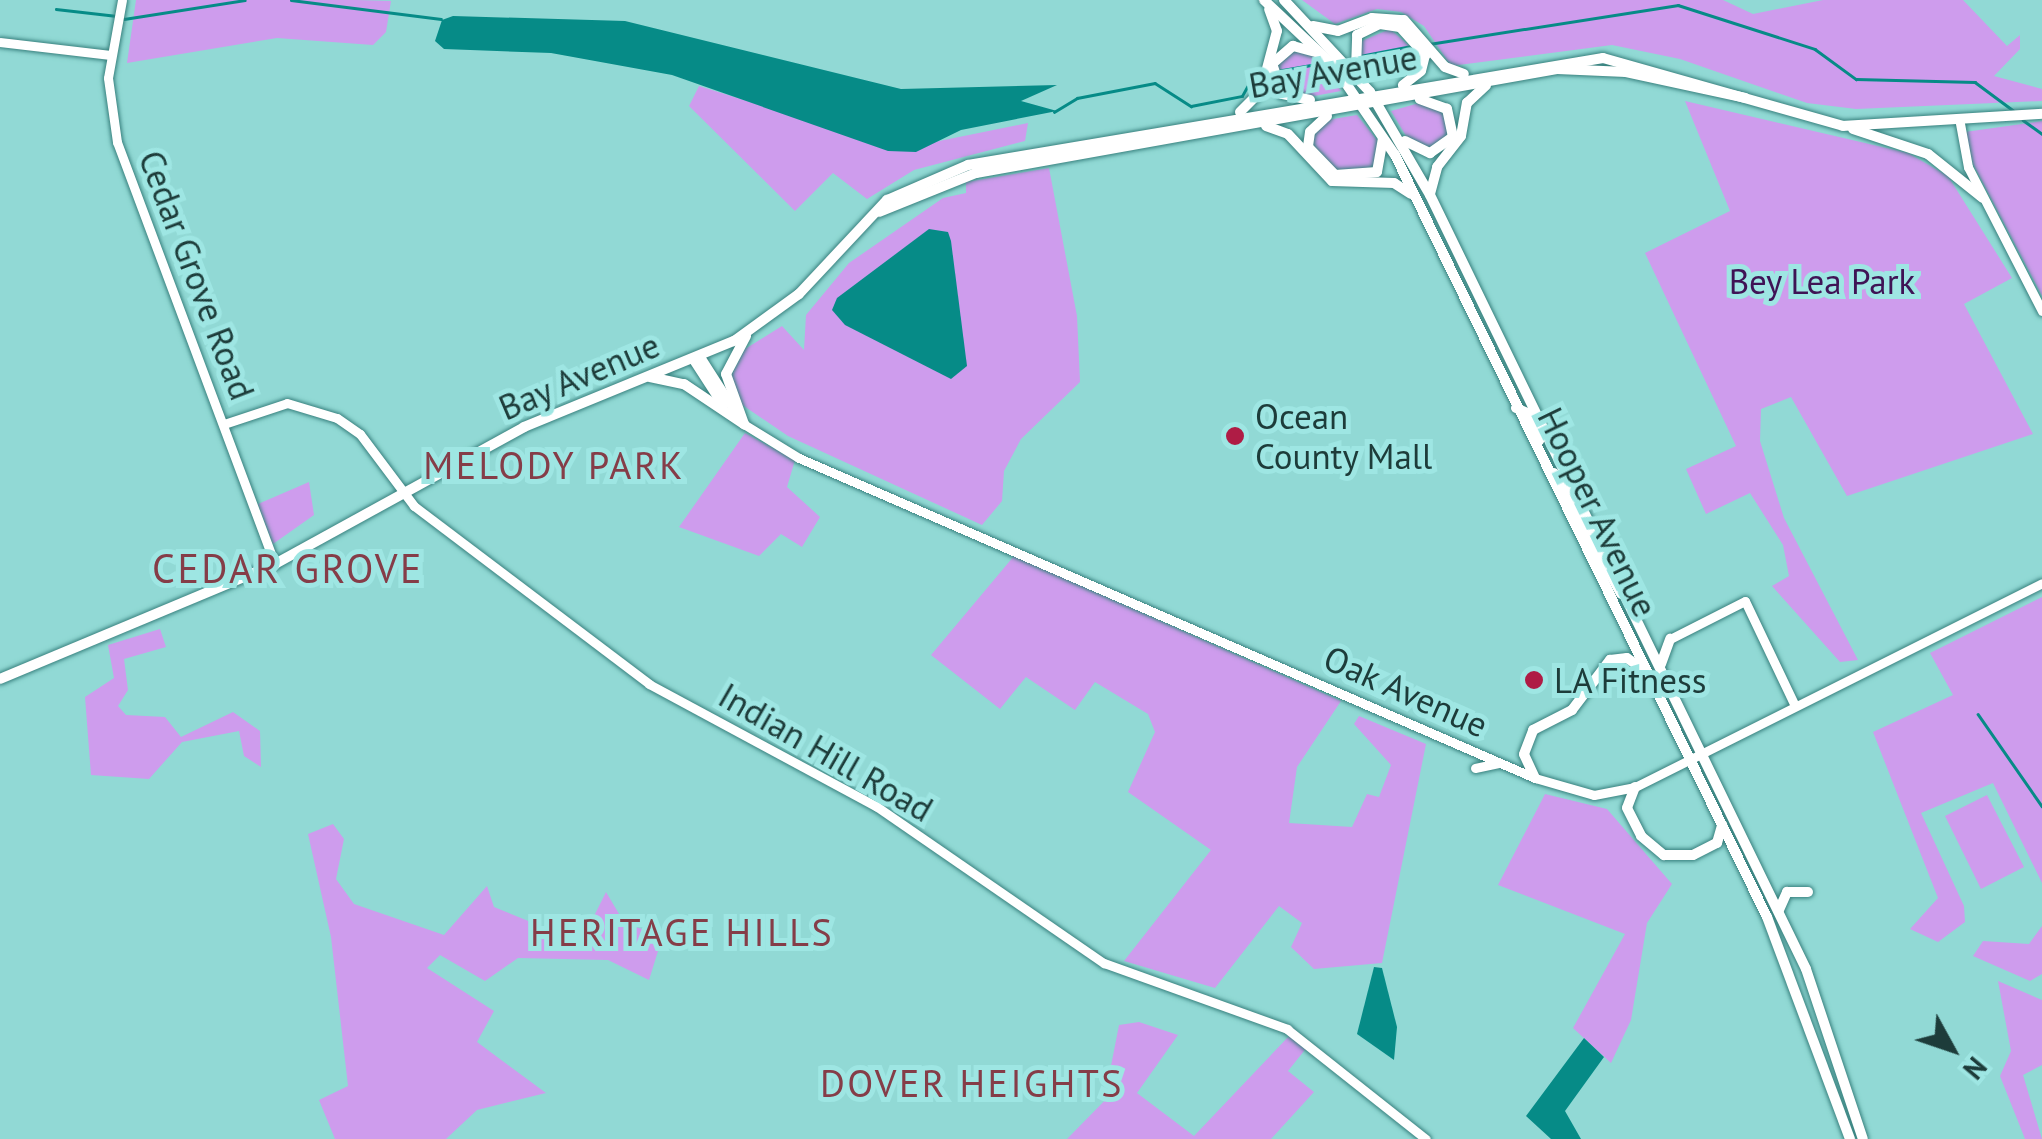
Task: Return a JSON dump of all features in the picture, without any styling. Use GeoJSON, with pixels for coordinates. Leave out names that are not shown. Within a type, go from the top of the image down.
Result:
{"type":"FeatureCollection","features":[{"type":"Feature","properties":{"kind":"main road","name":"Hooper Avenue"},"geometry":{"type":"LineString","coordinates":[[1263,0],[1324,55],[1345,60]]}},
{"type":"Feature","properties":{"kind":"main road"},"geometry":{"type":"LineString","coordinates":[[1234,116],[1259,97],[1268,73],[1277,31],[1263,0]]}},
{"type":"Feature","properties":{"kind":"main road","name":"Hooper Avenue"},"geometry":{"type":"LineString","coordinates":[[1284,0],[1345,60],[1370,92],[1399,135],[1430,195],[1778,911],[1819,1002],[1863,1139]]}},
{"type":"Feature","properties":{"kind":"main road"},"geometry":{"type":"LineString","coordinates":[[1311,26],[1338,31],[1388,17],[1426,44],[1445,67],[1470,75]]}},
{"type":"Feature","properties":{"kind":"main road"},"geometry":{"type":"LineString","coordinates":[[1345,60],[1356,35],[1380,24],[1426,44]]}},
{"type":"Feature","properties":{"kind":"main road"},"geometry":{"type":"LineString","coordinates":[[1398,88],[1422,71],[1426,44]]}},
{"type":"Feature","properties":{"kind":"main road"},"geometry":{"type":"LineString","coordinates":[[1268,73],[1287,48],[1324,55]]}},
{"type":"Feature","properties":{"kind":"main road","name":"Bay Avenue"},"geometry":{"type":"LineString","coordinates":[[0,679],[275,564],[524,427],[748,333],[800,294],[901,190],[942,173],[1355,94],[1603,58],[1647,64],[1842,126],[2042,114]]}},
{"type":"Feature","properties":{"kind":"main road","name":"Hooper Avenue"},"geometry":{"type":"LineString","coordinates":[[1345,60],[1355,94],[1382,132],[1421,206],[1796,982],[1850,1139]]}},
{"type":"Feature","properties":{"kind":"main road","name":"Bay Avenue"},"geometry":{"type":"LineString","coordinates":[[879,212],[953,178],[1123,139],[1147,143],[1489,82],[1592,68],[1746,98]]}},
{"type":"Feature","properties":{"kind":"main road"},"geometry":{"type":"LineString","coordinates":[[1268,73],[1286,96],[1316,102]]}},
{"type":"Feature","properties":{"kind":"main road"},"geometry":{"type":"LineString","coordinates":[[1430,195],[1437,167],[1461,136],[1467,103],[1489,82]]}},
{"type":"Feature","properties":{"kind":"main road"},"geometry":{"type":"LineString","coordinates":[[1399,135],[1430,154],[1454,136],[1448,109],[1414,98]]}},
{"type":"Feature","properties":{"kind":"main road"},"geometry":{"type":"LineString","coordinates":[[1147,143],[1316,102]]}},
{"type":"Feature","properties":{"kind":"main road"},"geometry":{"type":"LineString","coordinates":[[1335,112],[1315,124],[1308,141],[1316,160],[1335,175],[1377,172],[1382,132]]}},
{"type":"Feature","properties":{"kind":"main road"},"geometry":{"type":"LineString","coordinates":[[1260,125],[1288,134],[1332,181],[1399,184],[1421,206]]}},
{"type":"Feature","properties":{"kind":"main road"},"geometry":{"type":"LineString","coordinates":[[1842,126],[1928,154],[1983,198]]}},
{"type":"Feature","properties":{"kind":"main road"},"geometry":{"type":"LineString","coordinates":[[1431,228],[1478,292]]}},
{"type":"Feature","properties":{"kind":"main road"},"geometry":{"type":"LineString","coordinates":[[745,425],[726,374],[748,333]]}},
{"type":"Feature","properties":{"kind":"main road"},"geometry":{"type":"LineString","coordinates":[[1506,387],[1512,362]]}},
{"type":"Feature","properties":{"kind":"main road"},"geometry":{"type":"LineString","coordinates":[[646,377],[684,384],[745,425]]}},
{"type":"Feature","properties":{"kind":"main road"},"geometry":{"type":"LineString","coordinates":[[1516,408],[1527,413],[1634,610]]}},
{"type":"Feature","properties":{"kind":"main road"},"geometry":{"type":"LineString","coordinates":[[1643,630],[1670,638],[1661,665]]}},
{"type":"Feature","properties":{"kind":"main road"},"geometry":{"type":"LineString","coordinates":[[1535,778],[1524,754],[1528,736],[1572,710],[1602,665],[1626,658],[1648,675]]}},
{"type":"Feature","properties":{"kind":"main road"},"geometry":{"type":"LineString","coordinates":[[1635,788],[1627,808],[1641,836],[1664,854],[1693,855],[1717,844],[1722,824]]}},
{"type":"Feature","properties":{"kind":"main road"},"geometry":{"type":"LineString","coordinates":[[1778,911],[1787,892],[1808,892]]}},
{"type":"Feature","properties":{"kind":"street","name":"Cedar Grove Road"},"geometry":{"type":"LineString","coordinates":[[120,6],[110,56],[117,142],[275,564]]}},
{"type":"Feature","properties":{"kind":"street"},"geometry":{"type":"LineString","coordinates":[[0,42],[110,56]]}},
{"type":"Feature","properties":{"kind":"street"},"geometry":{"type":"LineString","coordinates":[[1959,118],[1962,154],[2042,311]]}},
{"type":"Feature","properties":{"kind":"street","name":"Oak Avenue"},"geometry":{"type":"LineString","coordinates":[[696,357],[718,402],[745,425],[799,458],[1535,778],[1580,793],[1618,793],[1635,788],[2042,583]]}},
{"type":"Feature","properties":{"kind":"street","name":"Indian Hill Road"},"geometry":{"type":"LineString","coordinates":[[224,424],[287,403],[310,406],[360,434],[400,494],[649,684],[866,800],[1104,963],[1287,1029],[1426,1139]]}},
{"type":"Feature","properties":{"kind":"street"},"geometry":{"type":"LineString","coordinates":[[1670,638],[1745,601],[1795,706]]}},
{"type":"Feature","properties":{"kind":"street"},"geometry":{"type":"LineString","coordinates":[[1786,686],[1810,699]]}},
{"type":"Feature","properties":{"kind":"street"},"geometry":{"type":"LineString","coordinates":[[1781,714],[1786,686]]}},
{"type":"Feature","properties":{"kind":"street"},"geometry":{"type":"LineString","coordinates":[[1475,768],[1501,763]]}},
{"type":"Feature","properties":{"kind":"green space"},"geometry":{"type":"Polygon","coordinates":[[[136,0],[391,1],[386,32],[373,45],[277,38],[127,63],[136,0]]]}},
{"type":"Feature","properties":{"kind":"green space"},"geometry":{"type":"Polygon","coordinates":[[[1302,0],[1723,0],[1753,14],[1823,0],[1963,0],[2007,46],[2020,35],[2020,49],[1994,76],[2042,89],[2042,101],[1856,109],[1807,103],[1680,59],[1612,45],[1451,66],[1424,26],[1401,12],[1377,9],[1335,24],[1302,0]]]}},
{"type":"Feature","properties":{"kind":"green space"},"geometry":{"type":"Polygon","coordinates":[[[1390,29],[1420,55],[1418,68],[1381,80],[1363,66],[1357,43],[1390,29]]]}},
{"type":"Feature","properties":{"kind":"green space"},"geometry":{"type":"Polygon","coordinates":[[[1291,50],[1315,55],[1341,91],[1309,97],[1282,90],[1276,66],[1291,50]]]}},
{"type":"Feature","properties":{"kind":"green space"},"geometry":{"type":"Polygon","coordinates":[[[699,86],[900,149],[1028,123],[1025,141],[914,170],[867,199],[833,173],[795,211],[689,106],[699,86]]]}},
{"type":"Feature","properties":{"kind":"green space","name":"Bey Lea Park"},"geometry":{"type":"Polygon","coordinates":[[[1685,101],[1908,153],[1948,176],[2012,278],[1964,304],[2033,434],[1847,496],[1791,397],[1761,409],[1760,441],[1784,518],[1858,660],[1840,662],[1772,586],[1789,576],[1783,545],[1750,493],[1706,514],[1686,469],[1736,446],[1645,253],[1730,211],[1685,101]]]}},
{"type":"Feature","properties":{"kind":"green space"},"geometry":{"type":"Polygon","coordinates":[[[1419,103],[1442,108],[1452,130],[1435,150],[1409,141],[1391,111],[1419,103]]]}},
{"type":"Feature","properties":{"kind":"green space"},"geometry":{"type":"Polygon","coordinates":[[[1357,115],[1382,146],[1373,171],[1334,171],[1313,150],[1313,135],[1327,120],[1357,115]]]}},
{"type":"Feature","properties":{"kind":"green space"},"geometry":{"type":"Polygon","coordinates":[[[2042,121],[2042,296],[1973,164],[1965,132],[2042,121]]]}},
{"type":"Feature","properties":{"kind":"green space"},"geometry":{"type":"Polygon","coordinates":[[[1049,168],[1077,316],[1080,382],[1021,439],[1004,471],[1002,501],[982,525],[788,436],[738,402],[729,380],[745,349],[782,326],[804,350],[806,315],[849,263],[943,198],[966,193],[966,182],[1049,168]]]}},
{"type":"Feature","properties":{"kind":"green space"},"geometry":{"type":"Polygon","coordinates":[[[745,433],[795,460],[787,487],[820,517],[802,547],[781,534],[759,556],[679,527],[745,433]]]}},
{"type":"Feature","properties":{"kind":"green space"},"geometry":{"type":"Polygon","coordinates":[[[309,482],[314,515],[273,544],[258,504],[309,482]]]}},
{"type":"Feature","properties":{"kind":"green space"},"geometry":{"type":"Polygon","coordinates":[[[1014,556],[1341,701],[1297,767],[1289,823],[1352,827],[1367,794],[1379,797],[1391,765],[1354,724],[1359,716],[1426,744],[1382,963],[1314,969],[1291,947],[1302,923],[1279,906],[1215,988],[1124,961],[1211,850],[1128,792],[1155,732],[1148,714],[1095,682],[1075,710],[1026,677],[1000,709],[931,655],[1014,556]]]}},
{"type":"Feature","properties":{"kind":"green space"},"geometry":{"type":"Polygon","coordinates":[[[2042,597],[2042,883],[1993,783],[1921,813],[1964,906],[1965,922],[1938,942],[1910,929],[1938,898],[1873,732],[1953,695],[1930,653],[2042,597]]]}},
{"type":"Feature","properties":{"kind":"green space"},"geometry":{"type":"Polygon","coordinates":[[[160,629],[166,647],[124,659],[128,690],[118,706],[126,715],[165,717],[181,737],[233,712],[260,731],[261,767],[244,756],[239,731],[182,742],[149,779],[91,775],[85,697],[114,678],[108,645],[160,629]]]}},
{"type":"Feature","properties":{"kind":"green space"},"geometry":{"type":"Polygon","coordinates":[[[1545,794],[1607,809],[1672,884],[1647,923],[1631,1020],[1611,1063],[1573,1028],[1625,934],[1498,885],[1545,794]]]}},
{"type":"Feature","properties":{"kind":"green space"},"geometry":{"type":"Polygon","coordinates":[[[1987,795],[2024,867],[1981,889],[1945,816],[1987,795]]]}},
{"type":"Feature","properties":{"kind":"green space"},"geometry":{"type":"Polygon","coordinates":[[[333,824],[344,839],[336,879],[354,904],[444,935],[487,886],[494,907],[548,929],[592,920],[606,892],[625,924],[663,935],[649,980],[608,960],[518,958],[485,981],[440,955],[427,968],[494,1011],[477,1042],[546,1093],[477,1110],[446,1139],[335,1139],[319,1100],[348,1086],[331,937],[308,834],[333,824]]]}},
{"type":"Feature","properties":{"kind":"green space"},"geometry":{"type":"Polygon","coordinates":[[[2042,926],[2042,974],[2030,981],[1973,956],[1983,941],[2029,944],[2042,926]]]}},
{"type":"Feature","properties":{"kind":"green space"},"geometry":{"type":"Polygon","coordinates":[[[1998,981],[2042,1000],[2042,1065],[2023,1075],[2042,1139],[2025,1139],[2000,1076],[2011,1051],[1998,981]]]}},
{"type":"Feature","properties":{"kind":"green space"},"geometry":{"type":"Polygon","coordinates":[[[1139,1022],[1178,1035],[1137,1093],[1194,1136],[1290,1035],[1308,1046],[1288,1071],[1314,1092],[1271,1139],[1067,1139],[1116,1089],[1110,1071],[1119,1025],[1139,1022]]]}},
{"type":"Feature","properties":{"kind":"water"},"geometry":{"type":"Polygon","coordinates":[[[453,16],[625,21],[901,89],[1057,85],[1021,101],[1057,111],[961,130],[916,152],[888,151],[672,75],[551,53],[444,49],[435,41],[442,20],[453,16]]]}},
{"type":"Feature","properties":{"kind":"water"},"geometry":{"type":"Polygon","coordinates":[[[929,229],[948,232],[951,241],[967,366],[951,379],[845,325],[832,310],[837,298],[929,229]]]}},
{"type":"Feature","properties":{"kind":"water"},"geometry":{"type":"Polygon","coordinates":[[[1374,967],[1382,968],[1397,1027],[1394,1060],[1357,1034],[1374,967]]]}},
{"type":"Feature","properties":{"kind":"water"},"geometry":{"type":"Polygon","coordinates":[[[1584,1038],[1604,1057],[1565,1111],[1581,1139],[1551,1139],[1526,1116],[1584,1038]]]}},
{"type":"Feature","properties":{"kind":"waterway"},"geometry":{"type":"LineString","coordinates":[[124,19],[245,0]]}},
{"type":"Feature","properties":{"kind":"waterway"},"geometry":{"type":"LineString","coordinates":[[291,0],[441,19]]}},
{"type":"Feature","properties":{"kind":"waterway"},"geometry":{"type":"LineString","coordinates":[[1429,44],[1678,5],[1815,49],[1856,79],[1975,82],[2014,111]]}},
{"type":"Feature","properties":{"kind":"waterway"},"geometry":{"type":"LineString","coordinates":[[56,9],[117,16]]}},
{"type":"Feature","properties":{"kind":"waterway"},"geometry":{"type":"LineString","coordinates":[[1360,56],[1411,46]]}},
{"type":"Feature","properties":{"kind":"waterway"},"geometry":{"type":"LineString","coordinates":[[1277,71],[1323,63]]}},
{"type":"Feature","properties":{"kind":"waterway"},"geometry":{"type":"LineString","coordinates":[[1054,112],[1077,98],[1155,83],[1191,106],[1242,96],[1255,73],[1264,72]]}},
{"type":"Feature","properties":{"kind":"waterway"},"geometry":{"type":"LineString","coordinates":[[2023,120],[2042,134]]}},
{"type":"Feature","properties":{"kind":"waterway"},"geometry":{"type":"LineString","coordinates":[[1978,714],[2042,806]]}},
{"type":"Feature","properties":{"kind":"place","name":"Ocean County Mall"},"geometry":{"type":"Point","coordinates":[1235,436]}},
{"type":"Feature","properties":{"kind":"place","name":"LA Fitness"},"geometry":{"type":"Point","coordinates":[1534,680]}},
{"type":"Feature","properties":{"kind":"district","name":"MELODY PARK"},"geometry":{"type":"Point","coordinates":[554,465]}},
{"type":"Feature","properties":{"kind":"district","name":"CEDAR GROVE"},"geometry":{"type":"Point","coordinates":[288,568]}},
{"type":"Feature","properties":{"kind":"district","name":"HERITAGE HILLS"},"geometry":{"type":"Point","coordinates":[682,932]}},
{"type":"Feature","properties":{"kind":"district","name":"DOVER HEIGHTS"},"geometry":{"type":"Point","coordinates":[972,1083]}}]}
